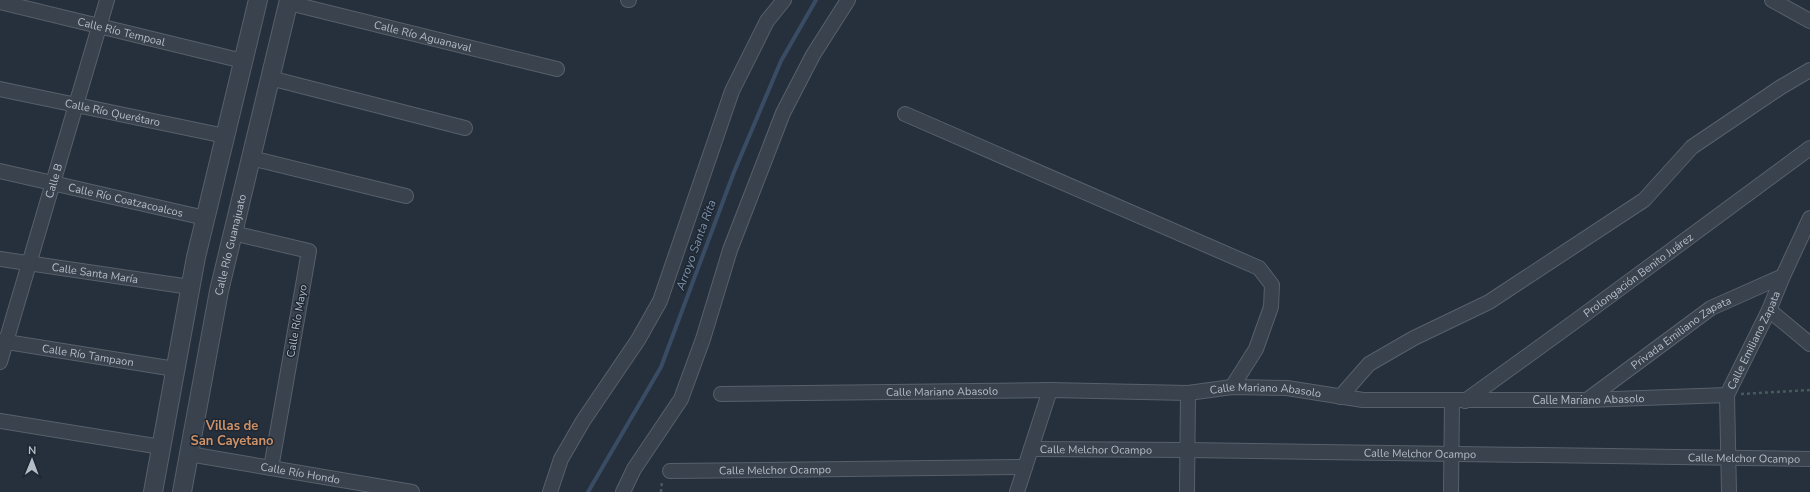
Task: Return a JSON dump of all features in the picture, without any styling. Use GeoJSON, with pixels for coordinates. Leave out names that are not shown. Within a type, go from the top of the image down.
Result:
{"type":"FeatureCollection","features":[{"type":"Feature","properties":{"kind":"street","name":"Calle B"},"geometry":{"type":"LineString","coordinates":[[0,362],[3,341],[29,263],[107,0]]}},
{"type":"Feature","properties":{"kind":"street"},"geometry":{"type":"LineString","coordinates":[[153,492],[190,287],[205,218],[258,0]]}},
{"type":"Feature","properties":{"kind":"street"},"geometry":{"type":"LineString","coordinates":[[550,492],[561,459],[583,421],[638,340],[660,301],[732,91],[767,21],[784,0]]}},
{"type":"Feature","properties":{"kind":"street"},"geometry":{"type":"LineString","coordinates":[[623,492],[634,469],[682,399],[703,339],[730,250],[783,113],[813,55],[848,0]]}},
{"type":"Feature","properties":{"kind":"street"},"geometry":{"type":"LineString","coordinates":[[1772,0],[1810,21]]}},
{"type":"Feature","properties":{"kind":"street","name":"Calle Río Aguanaval"},"geometry":{"type":"LineString","coordinates":[[289,1],[557,69]]}},
{"type":"Feature","properties":{"kind":"street","name":"Calle Río Guanajuato"},"geometry":{"type":"LineString","coordinates":[[182,492],[218,291],[289,1]]}},
{"type":"Feature","properties":{"kind":"street","name":"Calle Río Tempoal"},"geometry":{"type":"LineString","coordinates":[[0,2],[243,61]]}},
{"type":"Feature","properties":{"kind":"street"},"geometry":{"type":"LineString","coordinates":[[1340,397],[1369,364],[1414,338],[1489,302],[1644,200],[1692,147],[1781,87],[1810,70]]}},
{"type":"Feature","properties":{"kind":"street"},"geometry":{"type":"LineString","coordinates":[[270,78],[465,128]]}},
{"type":"Feature","properties":{"kind":"street","name":"Calle Río Querétaro"},"geometry":{"type":"LineString","coordinates":[[0,89],[225,136]]}},
{"type":"Feature","properties":{"kind":"street"},"geometry":{"type":"LineString","coordinates":[[234,97],[264,103]]}},
{"type":"Feature","properties":{"kind":"street"},"geometry":{"type":"LineString","coordinates":[[905,114],[1258,268],[1272,285],[1271,307],[1256,349],[1232,387]]}},
{"type":"Feature","properties":{"kind":"street","name":"Prolongación Benito Juárez"},"geometry":{"type":"LineString","coordinates":[[1458,401],[1574,322],[1810,148]]}},
{"type":"Feature","properties":{"kind":"street"},"geometry":{"type":"LineString","coordinates":[[251,158],[406,196]]}},
{"type":"Feature","properties":{"kind":"street","name":"Calle Río Coatzacoalcos"},"geometry":{"type":"LineString","coordinates":[[0,171],[205,218]]}},
{"type":"Feature","properties":{"kind":"street","name":"Calle Emiliano Zapata"},"geometry":{"type":"LineString","coordinates":[[1729,492],[1727,395],[1769,310],[1783,276],[1810,220]]}},
{"type":"Feature","properties":{"kind":"street","name":"Calle Río Mayo"},"geometry":{"type":"LineString","coordinates":[[233,233],[309,251],[271,468]]}},
{"type":"Feature","properties":{"kind":"street","name":"Calle Santa María"},"geometry":{"type":"LineString","coordinates":[[0,259],[190,287]]}},
{"type":"Feature","properties":{"kind":"street","name":"Privada Emiliano Zapata"},"geometry":{"type":"LineString","coordinates":[[1587,400],[1711,308],[1783,276]]}},
{"type":"Feature","properties":{"kind":"street"},"geometry":{"type":"LineString","coordinates":[[1769,310],[1810,344]]}},
{"type":"Feature","properties":{"kind":"street","name":"Calle Río Tampaon"},"geometry":{"type":"LineString","coordinates":[[3,341],[175,369]]}},
{"type":"Feature","properties":{"kind":"street","name":"Calle Mariano Abasolo"},"geometry":{"type":"LineString","coordinates":[[721,394],[1050,390],[1188,393],[1232,387],[1287,388],[1363,400],[1587,400],[1727,395]]}},
{"type":"Feature","properties":{"kind":"street"},"geometry":{"type":"LineString","coordinates":[[1017,492],[1050,390]]}},
{"type":"Feature","properties":{"kind":"street"},"geometry":{"type":"LineString","coordinates":[[1187,492],[1188,393]]}},
{"type":"Feature","properties":{"kind":"street"},"geometry":{"type":"LineString","coordinates":[[1451,492],[1452,454],[1458,401]]}},
{"type":"Feature","properties":{"kind":"street"},"geometry":{"type":"LineString","coordinates":[[0,421],[161,447]]}},
{"type":"Feature","properties":{"kind":"street","name":"Calle Melchor Ocampo"},"geometry":{"type":"LineString","coordinates":[[1031,449],[1810,459]]}},
{"type":"Feature","properties":{"kind":"street","name":"Calle Río Hondo"},"geometry":{"type":"LineString","coordinates":[[189,454],[412,492]]}},
{"type":"Feature","properties":{"kind":"street","name":"Calle Melchor Ocampo"},"geometry":{"type":"LineString","coordinates":[[670,471],[1025,467]]}},
{"type":"Feature","properties":{"kind":"path"},"geometry":{"type":"LineString","coordinates":[[1727,395],[1810,390]]}},
{"type":"Feature","properties":{"kind":"waterway","name":"Arroyo Santa Rita"},"geometry":{"type":"LineString","coordinates":[[588,492],[661,367],[734,172],[781,61],[816,0]]}},
{"type":"Feature","properties":{"kind":"district","name":"Villas de San Cayetano"},"geometry":{"type":"Point","coordinates":[232,434]}}]}
